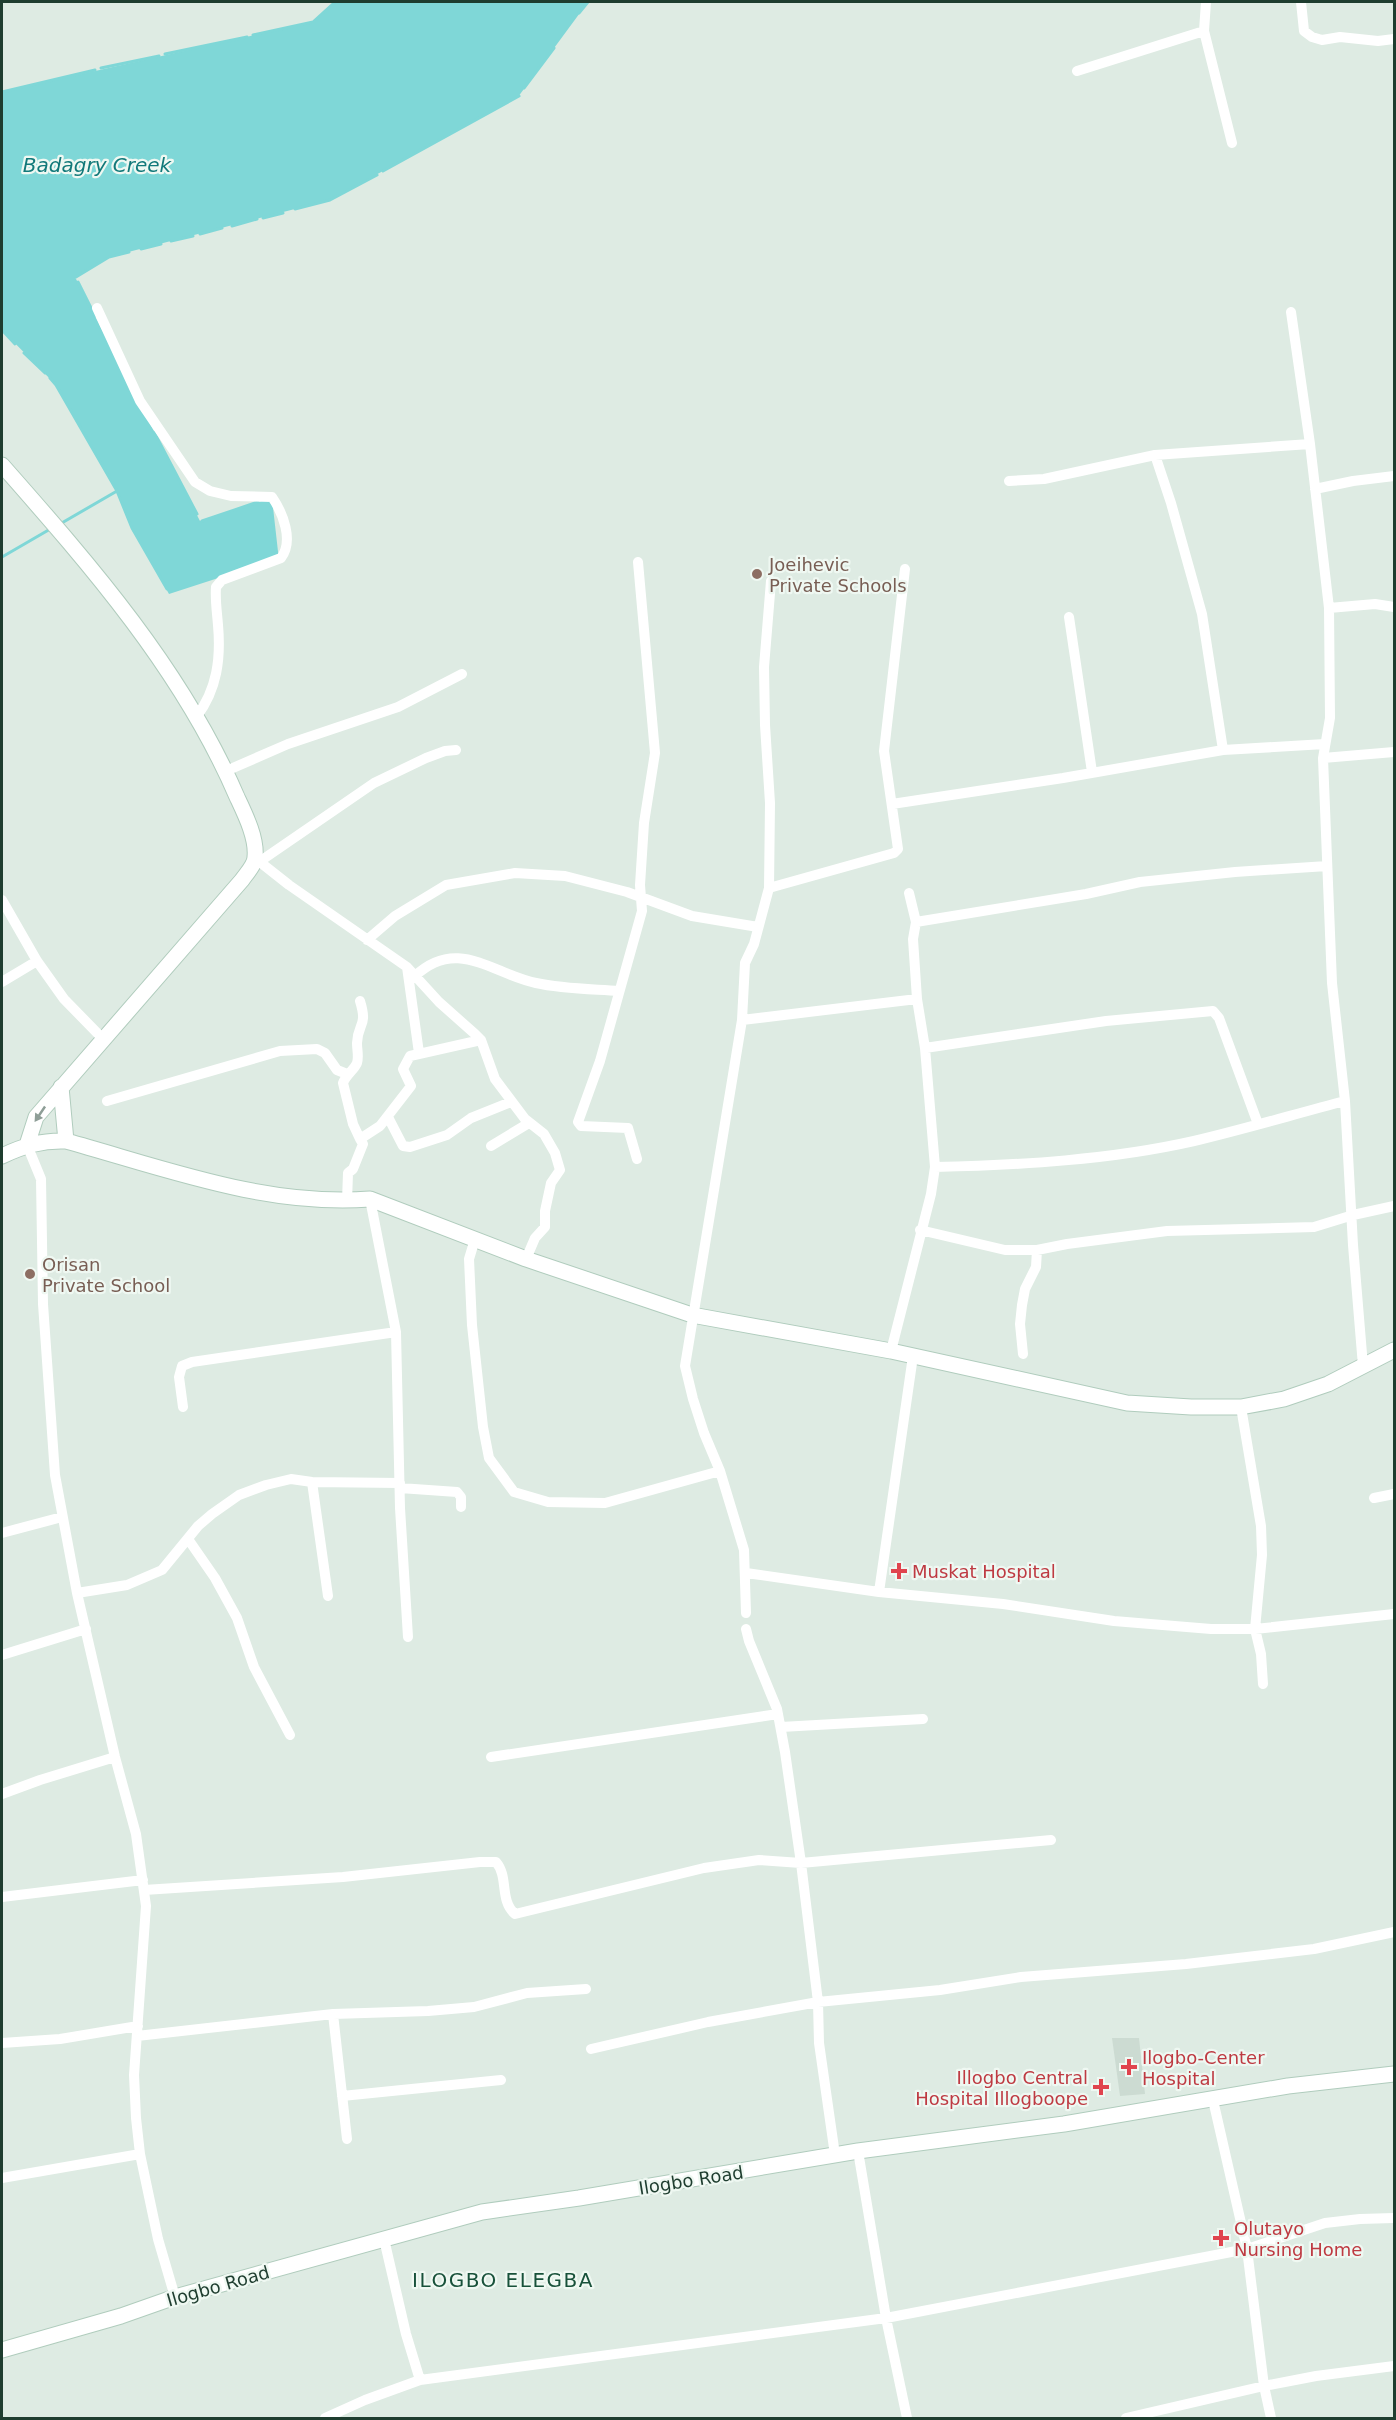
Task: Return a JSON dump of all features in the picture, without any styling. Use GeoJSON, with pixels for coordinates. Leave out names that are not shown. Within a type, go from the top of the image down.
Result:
{"type":"FeatureCollection","features":[{"type":"Feature","properties":{"kind":"main road"},"geometry":{"type":"LineString","coordinates":[[2,465],[88,563],[173,678],[226,771],[248,824],[258,861],[36,1117],[27,1144]]}},
{"type":"Feature","properties":{"kind":"main road"},"geometry":{"type":"LineString","coordinates":[[61,1087],[66,1141]]}},
{"type":"Feature","properties":{"kind":"main road"},"geometry":{"type":"LineString","coordinates":[[2,1156],[27,1144],[51,1140],[66,1141],[252,1191],[293,1198],[347,1201],[370,1199],[526,1259],[692,1315],[891,1351],[1126,1403],[1241,1407],[1284,1399],[1329,1384],[1395,1350]]}},
{"type":"Feature","properties":{"kind":"main road","name":"Ilogbo Road"},"geometry":{"type":"LineString","coordinates":[[2,2350],[111,2319],[176,2297],[482,2212],[858,2151],[1065,2124],[1288,2086],[1395,2074]]}},
{"type":"Feature","properties":{"kind":"street"},"geometry":{"type":"LineString","coordinates":[[1206,2],[1204,31],[1232,143]]}},
{"type":"Feature","properties":{"kind":"street"},"geometry":{"type":"LineString","coordinates":[[1301,2],[1304,31],[1312,37],[1322,40],[1340,37],[1378,41],[1395,39]]}},
{"type":"Feature","properties":{"kind":"street"},"geometry":{"type":"LineString","coordinates":[[1077,70],[1204,31]]}},
{"type":"Feature","properties":{"kind":"street"},"geometry":{"type":"LineString","coordinates":[[97,308],[140,401],[195,482],[210,491],[231,496],[272,497],[284,523],[287,545],[281,558],[222,580],[216,587],[219,628],[215,683],[209,700],[196,716]]}},
{"type":"Feature","properties":{"kind":"street"},"geometry":{"type":"LineString","coordinates":[[1291,312],[1310,444],[1329,608],[1330,718],[1323,758],[1332,983],[1345,1101],[1363,1366]]}},
{"type":"Feature","properties":{"kind":"street"},"geometry":{"type":"LineString","coordinates":[[1009,481],[1044,479],[1155,455],[1310,444]]}},
{"type":"Feature","properties":{"kind":"street"},"geometry":{"type":"LineString","coordinates":[[1155,455],[1202,614],[1223,750]]}},
{"type":"Feature","properties":{"kind":"street"},"geometry":{"type":"LineString","coordinates":[[1315,489],[1353,481],[1395,476]]}},
{"type":"Feature","properties":{"kind":"street"},"geometry":{"type":"LineString","coordinates":[[637,1159],[628,1128],[582,1126],[578,1122],[600,1061],[638,932],[642,911],[640,885],[644,824],[656,753],[638,562]]}},
{"type":"Feature","properties":{"kind":"street"},"geometry":{"type":"LineString","coordinates":[[769,888],[894,854],[898,849],[899,843],[884,752],[905,569]]}},
{"type":"Feature","properties":{"kind":"street"},"geometry":{"type":"LineString","coordinates":[[746,1613],[744,1550],[720,1471],[693,1399],[686,1366],[692,1315],[742,1020],[745,963],[754,944],[769,888],[770,803],[764,666],[771,580]]}},
{"type":"Feature","properties":{"kind":"street"},"geometry":{"type":"LineString","coordinates":[[1329,608],[1375,604],[1395,607]]}},
{"type":"Feature","properties":{"kind":"street"},"geometry":{"type":"LineString","coordinates":[[1069,616],[1092,772]]}},
{"type":"Feature","properties":{"kind":"street"},"geometry":{"type":"LineString","coordinates":[[226,771],[288,744],[398,707],[462,674]]}},
{"type":"Feature","properties":{"kind":"street"},"geometry":{"type":"LineString","coordinates":[[892,804],[1223,750],[1325,744]]}},
{"type":"Feature","properties":{"kind":"street"},"geometry":{"type":"LineString","coordinates":[[456,750],[426,758],[374,783],[258,861],[406,967],[439,1002],[481,1040],[495,1079],[511,1102],[530,1123],[544,1134],[555,1153],[560,1170],[551,1183],[545,1211],[545,1227],[535,1238],[526,1259]]}},
{"type":"Feature","properties":{"kind":"street"},"geometry":{"type":"LineString","coordinates":[[1323,758],[1395,752]]}},
{"type":"Feature","properties":{"kind":"street"},"geometry":{"type":"LineString","coordinates":[[916,922],[1086,894],[1140,882],[1235,872],[1327,866]]}},
{"type":"Feature","properties":{"kind":"street"},"geometry":{"type":"LineString","coordinates":[[367,940],[395,916],[446,885],[515,873],[565,876],[627,892],[692,916],[758,927]]}},
{"type":"Feature","properties":{"kind":"street"},"geometry":{"type":"LineString","coordinates":[[891,1351],[931,1194],[935,1167],[926,1048],[917,999],[913,939],[916,922],[909,893]]}},
{"type":"Feature","properties":{"kind":"street"},"geometry":{"type":"LineString","coordinates":[[2,900],[37,961],[64,999],[104,1040]]}},
{"type":"Feature","properties":{"kind":"street"},"geometry":{"type":"LineString","coordinates":[[415,976],[426,965],[443,958],[461,958],[536,983],[619,991]]}},
{"type":"Feature","properties":{"kind":"street"},"geometry":{"type":"LineString","coordinates":[[2,982],[37,961]]}},
{"type":"Feature","properties":{"kind":"street"},"geometry":{"type":"LineString","coordinates":[[406,967],[419,1053]]}},
{"type":"Feature","properties":{"kind":"street"},"geometry":{"type":"LineString","coordinates":[[742,1020],[917,999]]}},
{"type":"Feature","properties":{"kind":"street"},"geometry":{"type":"LineString","coordinates":[[347,1201],[348,1173],[353,1169],[363,1144],[353,1124],[343,1083],[347,1074],[357,1065],[357,1041],[365,1017],[360,1001]]}},
{"type":"Feature","properties":{"kind":"street"},"geometry":{"type":"LineString","coordinates":[[926,1048],[1106,1021],[1213,1011],[1219,1018],[1258,1124]]}},
{"type":"Feature","properties":{"kind":"street"},"geometry":{"type":"LineString","coordinates":[[360,1138],[380,1126],[411,1086],[403,1069],[410,1056],[481,1040]]}},
{"type":"Feature","properties":{"kind":"street"},"geometry":{"type":"LineString","coordinates":[[107,1101],[280,1051],[317,1049],[325,1053],[337,1070],[347,1074]]}},
{"type":"Feature","properties":{"kind":"street"},"geometry":{"type":"LineString","coordinates":[[935,1167],[1039,1162],[1124,1153],[1193,1141],[1345,1101]]}},
{"type":"Feature","properties":{"kind":"street"},"geometry":{"type":"LineString","coordinates":[[388,1117],[403,1146],[410,1147],[447,1135],[471,1118],[511,1102]]}},
{"type":"Feature","properties":{"kind":"street"},"geometry":{"type":"LineString","coordinates":[[491,1146],[530,1123]]}},
{"type":"Feature","properties":{"kind":"street"},"geometry":{"type":"LineString","coordinates":[[27,1144],[41,1179],[43,1304],[55,1475],[77,1593],[115,1756],[136,1834],[143,1885],[146,1914],[134,2075],[136,2118],[140,2154],[158,2239],[176,2297]]}},
{"type":"Feature","properties":{"kind":"street"},"geometry":{"type":"LineString","coordinates":[[370,1199],[396,1332],[400,1485],[408,1637]]}},
{"type":"Feature","properties":{"kind":"street"},"geometry":{"type":"LineString","coordinates":[[920,1230],[1005,1250],[1037,1250],[1167,1231],[1314,1227],[1353,1215],[1395,1206]]}},
{"type":"Feature","properties":{"kind":"street"},"geometry":{"type":"LineString","coordinates":[[475,1239],[469,1258],[472,1325],[483,1427],[489,1458],[514,1492],[548,1502],[606,1503],[720,1471]]}},
{"type":"Feature","properties":{"kind":"street"},"geometry":{"type":"LineString","coordinates":[[1023,1354],[1020,1324],[1025,1289],[1036,1267],[1037,1250]]}},
{"type":"Feature","properties":{"kind":"street"},"geometry":{"type":"LineString","coordinates":[[183,1407],[178,1377],[182,1366],[192,1362],[396,1332]]}},
{"type":"Feature","properties":{"kind":"street"},"geometry":{"type":"LineString","coordinates":[[879,1592],[913,1356]]}},
{"type":"Feature","properties":{"kind":"street"},"geometry":{"type":"LineString","coordinates":[[1241,1407],[1261,1526],[1262,1556],[1255,1629],[1261,1653],[1263,1684]]}},
{"type":"Feature","properties":{"kind":"street"},"geometry":{"type":"LineString","coordinates":[[77,1593],[127,1585],[162,1570],[198,1526],[239,1495],[291,1479],[312,1482],[400,1485],[457,1492],[461,1497],[461,1507]]}},
{"type":"Feature","properties":{"kind":"street"},"geometry":{"type":"LineString","coordinates":[[312,1482],[328,1596]]}},
{"type":"Feature","properties":{"kind":"street"},"geometry":{"type":"LineString","coordinates":[[1374,1498],[1395,1494]]}},
{"type":"Feature","properties":{"kind":"street"},"geometry":{"type":"LineString","coordinates":[[2,1533],[63,1517]]}},
{"type":"Feature","properties":{"kind":"street"},"geometry":{"type":"LineString","coordinates":[[188,1539],[237,1618],[254,1667],[290,1736]]}},
{"type":"Feature","properties":{"kind":"street"},"geometry":{"type":"LineString","coordinates":[[746,1573],[879,1592],[1003,1604],[1114,1621],[1211,1629],[1255,1629],[1395,1614]]}},
{"type":"Feature","properties":{"kind":"street"},"geometry":{"type":"LineString","coordinates":[[2,1656],[86,1629]]}},
{"type":"Feature","properties":{"kind":"street"},"geometry":{"type":"LineString","coordinates":[[746,1629],[748,1641],[778,1714],[801,1863],[818,2002],[819,2043],[835,2155]]}},
{"type":"Feature","properties":{"kind":"street"},"geometry":{"type":"LineString","coordinates":[[491,1757],[778,1714]]}},
{"type":"Feature","properties":{"kind":"street"},"geometry":{"type":"LineString","coordinates":[[780,1727],[923,1719]]}},
{"type":"Feature","properties":{"kind":"street"},"geometry":{"type":"LineString","coordinates":[[2,1794],[115,1756]]}},
{"type":"Feature","properties":{"kind":"street"},"geometry":{"type":"LineString","coordinates":[[2,1897],[143,1885],[343,1877],[496,1862],[501,1868],[507,1906],[515,1914],[704,1869],[759,1860],[801,1863],[1052,1840]]}},
{"type":"Feature","properties":{"kind":"street"},"geometry":{"type":"LineString","coordinates":[[591,2049],[708,2022],[818,2002],[940,1990],[1021,1977],[1186,1964],[1314,1949],[1395,1932]]}},
{"type":"Feature","properties":{"kind":"street"},"geometry":{"type":"LineString","coordinates":[[2,2043],[333,2014],[474,2007],[528,1993],[585,1989]]}},
{"type":"Feature","properties":{"kind":"street"},"geometry":{"type":"LineString","coordinates":[[333,2014],[346,2139]]}},
{"type":"Feature","properties":{"kind":"street"},"geometry":{"type":"LineString","coordinates":[[342,2096],[501,2080]]}},
{"type":"Feature","properties":{"kind":"street"},"geometry":{"type":"LineString","coordinates":[[1213,2100],[1237,2214],[1247,2249],[1264,2386],[1271,2418]]}},
{"type":"Feature","properties":{"kind":"street"},"geometry":{"type":"LineString","coordinates":[[858,2151],[886,2318],[907,2418]]}},
{"type":"Feature","properties":{"kind":"street"},"geometry":{"type":"LineString","coordinates":[[2,2178],[140,2154]]}},
{"type":"Feature","properties":{"kind":"street"},"geometry":{"type":"LineString","coordinates":[[325,2418],[365,2400],[420,2380],[886,2318],[1247,2249],[1325,2223],[1360,2218],[1395,2218]]}},
{"type":"Feature","properties":{"kind":"street"},"geometry":{"type":"LineString","coordinates":[[384,2239],[406,2334],[420,2380]]}},
{"type":"Feature","properties":{"kind":"street"},"geometry":{"type":"LineString","coordinates":[[1126,2418],[1264,2386],[1316,2376],[1395,2366]]}},
{"type":"Feature","properties":{"kind":"shaded area","name":"Ilogbo-Center Hospital"},"geometry":{"type":"Polygon","coordinates":[[[1112,2038],[1139,2038],[1145,2094],[1120,2096],[1112,2038]]]}},
{"type":"Feature","properties":{"kind":"water","name":"Badagry Creek"},"geometry":{"type":"Polygon","coordinates":[[[335,2],[588,2],[518,97],[330,200],[109,257],[75,277],[200,521],[271,498],[277,559],[169,594],[132,528],[117,491],[56,385],[2,330],[2,92],[313,22],[335,2]]]}},
{"type":"Feature","properties":{"kind":"waterway"},"geometry":{"type":"LineString","coordinates":[[253,35],[313,22],[335,2]]}},
{"type":"Feature","properties":{"kind":"waterway"},"geometry":{"type":"LineString","coordinates":[[579,13],[588,2]]}},
{"type":"Feature","properties":{"kind":"waterway"},"geometry":{"type":"LineString","coordinates":[[165,54],[247,37]]}},
{"type":"Feature","properties":{"kind":"waterway"},"geometry":{"type":"LineString","coordinates":[[524,88],[554,48]]}},
{"type":"Feature","properties":{"kind":"waterway"},"geometry":{"type":"LineString","coordinates":[[101,68],[159,56]]}},
{"type":"Feature","properties":{"kind":"waterway"},"geometry":{"type":"LineString","coordinates":[[2,92],[95,70]]}},
{"type":"Feature","properties":{"kind":"waterway"},"geometry":{"type":"LineString","coordinates":[[383,171],[519,96]]}},
{"type":"Feature","properties":{"kind":"waterway"},"geometry":{"type":"LineString","coordinates":[[295,209],[330,200],[377,175]]}},
{"type":"Feature","properties":{"kind":"waterway"},"geometry":{"type":"LineString","coordinates":[[263,218],[283,213]]}},
{"type":"Feature","properties":{"kind":"waterway"},"geometry":{"type":"LineString","coordinates":[[232,226],[257,219]]}},
{"type":"Feature","properties":{"kind":"waterway"},"geometry":{"type":"LineString","coordinates":[[200,234],[222,228]]}},
{"type":"Feature","properties":{"kind":"waterway"},"geometry":{"type":"LineString","coordinates":[[171,241],[193,236]]}},
{"type":"Feature","properties":{"kind":"waterway"},"geometry":{"type":"LineString","coordinates":[[141,249],[161,244]]}},
{"type":"Feature","properties":{"kind":"waterway"},"geometry":{"type":"LineString","coordinates":[[76,277],[109,257],[129,252]]}},
{"type":"Feature","properties":{"kind":"waterway"},"geometry":{"type":"LineString","coordinates":[[78,282],[95,316]]}},
{"type":"Feature","properties":{"kind":"waterway"},"geometry":{"type":"LineString","coordinates":[[2,330],[15,344]]}},
{"type":"Feature","properties":{"kind":"waterway"},"geometry":{"type":"LineString","coordinates":[[24,353],[45,373]]}},
{"type":"Feature","properties":{"kind":"waterway"},"geometry":{"type":"LineString","coordinates":[[50,378],[117,491],[132,528],[167,589]]}},
{"type":"Feature","properties":{"kind":"waterway"},"geometry":{"type":"LineString","coordinates":[[154,432],[197,514]]}},
{"type":"Feature","properties":{"kind":"waterway"},"geometry":{"type":"LineString","coordinates":[[60,524],[117,491]]}},
{"type":"Feature","properties":{"kind":"waterway"},"geometry":{"type":"LineString","coordinates":[[202,521],[258,502]]}},
{"type":"Feature","properties":{"kind":"waterway"},"geometry":{"type":"LineString","coordinates":[[271,503],[277,556]]}},
{"type":"Feature","properties":{"kind":"waterway"},"geometry":{"type":"LineString","coordinates":[[2,557],[52,528]]}},
{"type":"Feature","properties":{"kind":"place","name":"Joeihevic Private Schools"},"geometry":{"type":"Point","coordinates":[757,574]}},
{"type":"Feature","properties":{"kind":"place","name":"Orisan Private School"},"geometry":{"type":"Point","coordinates":[30,1274]}},
{"type":"Feature","properties":{"kind":"place","name":"Muskat Hospital"},"geometry":{"type":"Point","coordinates":[899,1571]}},
{"type":"Feature","properties":{"kind":"place","name":"Ilogbo-Center Hospital"},"geometry":{"type":"Point","coordinates":[1129,2067]}},
{"type":"Feature","properties":{"kind":"place","name":"Illogbo Central Hospital Illogboope"},"geometry":{"type":"Point","coordinates":[1101,2087]}},
{"type":"Feature","properties":{"kind":"place","name":"Olutayo Nursing Home"},"geometry":{"type":"Point","coordinates":[1221,2238]}},
{"type":"Feature","properties":{"kind":"district","name":"ILOGBO ELEGBA"},"geometry":{"type":"Point","coordinates":[503,2280]}}]}
